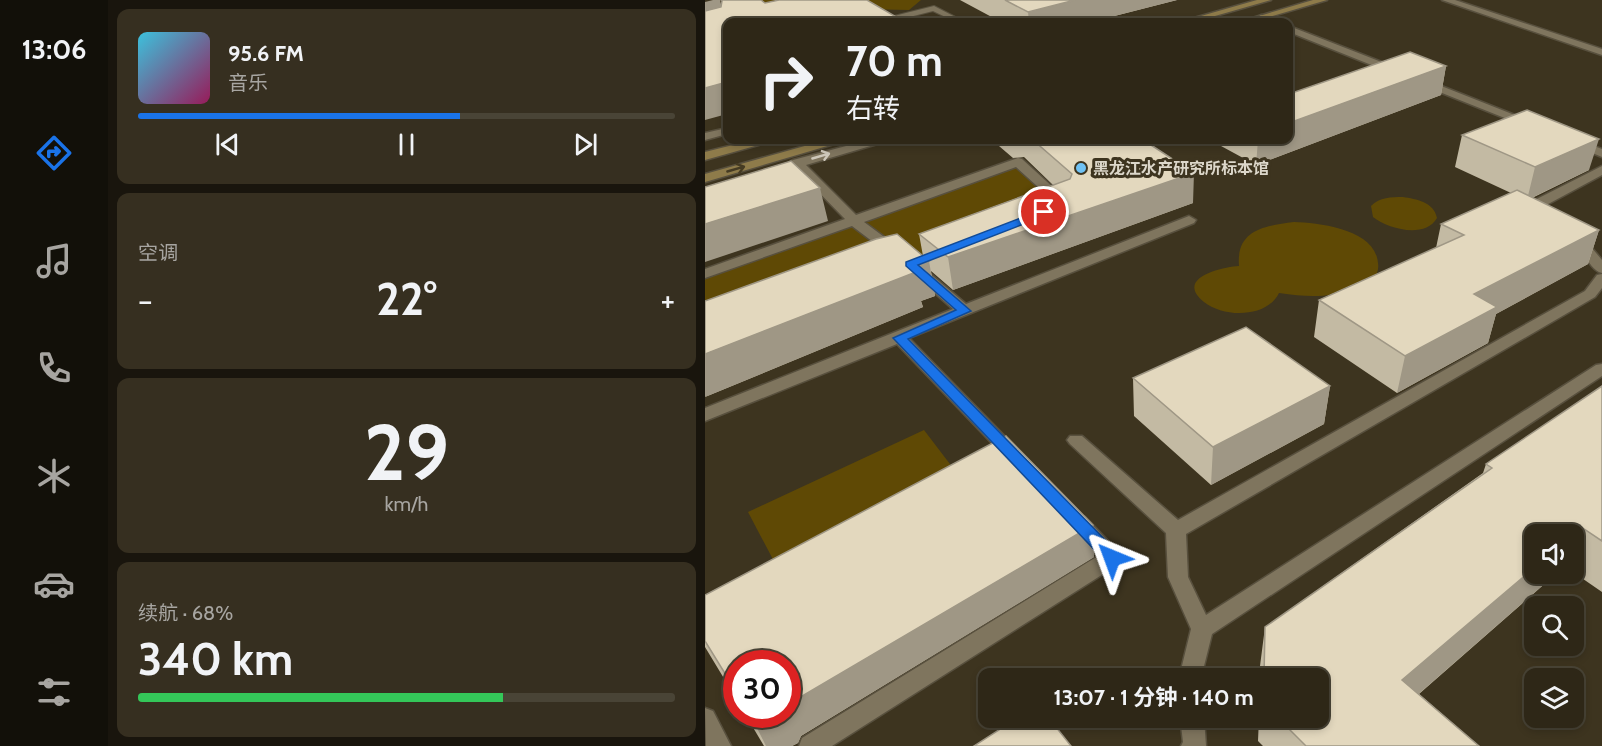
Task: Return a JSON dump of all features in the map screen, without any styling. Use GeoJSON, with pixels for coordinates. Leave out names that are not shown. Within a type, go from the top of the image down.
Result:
{"type":"FeatureCollection","features":[{"type":"Feature","properties":{"kind":"main road"},"geometry":{"type":"LineString","coordinates":[[1200,18],[1267,0]]}},
{"type":"Feature","properties":{"kind":"main road"},"geometry":{"type":"LineString","coordinates":[[1261,18],[1323,0]]}},
{"type":"Feature","properties":{"kind":"main road"},"geometry":{"type":"LineString","coordinates":[[705,156],[748,144]]}},
{"type":"Feature","properties":{"kind":"main road"},"geometry":{"type":"LineString","coordinates":[[705,178],[823,144]]}},
{"type":"Feature","properties":{"kind":"street"},"geometry":{"type":"LineString","coordinates":[[1446,0],[1602,52]]}},
{"type":"Feature","properties":{"kind":"street"},"geometry":{"type":"LineString","coordinates":[[1293,31],[1537,127]]}},
{"type":"Feature","properties":{"kind":"street"},"geometry":{"type":"LineString","coordinates":[[705,137],[723,132]]}},
{"type":"Feature","properties":{"kind":"street"},"geometry":{"type":"LineString","coordinates":[[1559,135],[1602,153]]}},
{"type":"Feature","properties":{"kind":"street"},"geometry":{"type":"LineString","coordinates":[[705,191],[866,144]]}},
{"type":"Feature","properties":{"kind":"street"},"geometry":{"type":"LineString","coordinates":[[705,274],[1018,162],[1066,204],[1055,208]]}},
{"type":"Feature","properties":{"kind":"street"},"geometry":{"type":"LineString","coordinates":[[797,163],[854,221],[916,262],[965,311]]}},
{"type":"Feature","properties":{"kind":"street"},"geometry":{"type":"LineString","coordinates":[[1542,226],[1534,218],[1530,208],[1602,170]]}},
{"type":"Feature","properties":{"kind":"street"},"geometry":{"type":"LineString","coordinates":[[705,415],[1189,220]]}},
{"type":"Feature","properties":{"kind":"street"},"geometry":{"type":"LineString","coordinates":[[1560,238],[1586,250],[1602,269]]}},
{"type":"Feature","properties":{"kind":"street"},"geometry":{"type":"LineString","coordinates":[[1176,530],[1590,294],[1602,278]]}},
{"type":"Feature","properties":{"kind":"street"},"geometry":{"type":"LineString","coordinates":[[900,338],[1027,470]]}},
{"type":"Feature","properties":{"kind":"street"},"geometry":{"type":"LineString","coordinates":[[1202,629],[1602,369]]}},
{"type":"Feature","properties":{"kind":"street"},"geometry":{"type":"LineString","coordinates":[[1076,440],[1176,530],[1178,577],[1202,629],[1192,668]]}},
{"type":"Feature","properties":{"kind":"street"},"geometry":{"type":"LineString","coordinates":[[811,746],[1112,558],[1066,510]]}},
{"type":"Feature","properties":{"kind":"street"},"geometry":{"type":"LineString","coordinates":[[705,719],[719,746]]}},
{"type":"Feature","properties":{"kind":"street"},"geometry":{"type":"LineString","coordinates":[[1193,728],[1195,745]]}},
{"type":"Feature","properties":{"kind":"lane"},"geometry":{"type":"LineString","coordinates":[[896,18],[934,8],[940,0]]}},
{"type":"Feature","properties":{"kind":"lane"},"geometry":{"type":"LineString","coordinates":[[934,8],[953,18]]}},
{"type":"Feature","properties":{"kind":"shaded area"},"geometry":{"type":"Polygon","coordinates":[[[749,0],[921,0],[909,10],[758,7],[749,0]]]}},
{"type":"Feature","properties":{"kind":"shaded area"},"geometry":{"type":"Polygon","coordinates":[[[1018,162],[1066,204],[705,343],[705,274],[1018,162]]]}},
{"type":"Feature","properties":{"kind":"shaded area"},"geometry":{"type":"Polygon","coordinates":[[[1403,197],[1419,200],[1428,205],[1437,218],[1424,228],[1406,230],[1388,225],[1373,217],[1371,206],[1374,203],[1386,198],[1403,197]]]}},
{"type":"Feature","properties":{"kind":"shaded area"},"geometry":{"type":"Polygon","coordinates":[[[1294,222],[1331,226],[1357,235],[1375,252],[1378,265],[1375,276],[1367,283],[1327,295],[1279,293],[1265,307],[1245,313],[1222,311],[1204,302],[1196,294],[1194,286],[1197,280],[1204,275],[1239,266],[1239,254],[1247,237],[1272,225],[1294,222]]]}},
{"type":"Feature","properties":{"kind":"shaded area"},"geometry":{"type":"Polygon","coordinates":[[[924,430],[969,489],[788,588],[748,512],[924,430]]]}},
{"type":"Feature","properties":{"kind":"building"},"geometry":{"type":"Polygon","coordinates":[[[761,0],[765,3],[779,0],[867,0],[898,18],[723,18],[723,83],[705,88],[705,11],[721,7],[722,1],[761,0]]]}},
{"type":"Feature","properties":{"kind":"building"},"geometry":{"type":"Polygon","coordinates":[[[1005,0],[1075,0],[1028,12],[1005,0]]]}},
{"type":"Feature","properties":{"kind":"building"},"geometry":{"type":"Polygon","coordinates":[[[1410,52],[1446,66],[1293,122],[1293,93],[1410,52]]]}},
{"type":"Feature","properties":{"kind":"building"},"geometry":{"type":"Polygon","coordinates":[[[1527,110],[1599,139],[1535,167],[1462,135],[1527,110]]]}},
{"type":"Feature","properties":{"kind":"building"},"geometry":{"type":"Polygon","coordinates":[[[1038,144],[1148,144],[1194,173],[948,257],[919,234],[1070,179],[1072,174],[1038,144]]]}},
{"type":"Feature","properties":{"kind":"building"},"geometry":{"type":"Polygon","coordinates":[[[791,161],[820,188],[705,224],[705,187],[791,161]]]}},
{"type":"Feature","properties":{"kind":"building"},"geometry":{"type":"Polygon","coordinates":[[[1517,190],[1599,230],[1474,294],[1497,307],[1405,356],[1319,300],[1464,235],[1441,224],[1517,190]]]}},
{"type":"Feature","properties":{"kind":"building"},"geometry":{"type":"Polygon","coordinates":[[[897,234],[929,261],[911,267],[916,272],[705,354],[705,301],[876,239],[897,234]]]}},
{"type":"Feature","properties":{"kind":"building"},"geometry":{"type":"Polygon","coordinates":[[[1246,327],[1330,386],[1213,447],[1133,378],[1246,327]]]}},
{"type":"Feature","properties":{"kind":"building"},"geometry":{"type":"Polygon","coordinates":[[[1602,386],[1602,541],[1584,529],[1584,524],[1524,524],[1524,576],[1402,680],[1479,746],[1306,746],[1288,728],[1329,728],[1329,668],[1264,668],[1265,627],[1492,468],[1486,464],[1602,386]]]}},
{"type":"Feature","properties":{"kind":"building"},"geometry":{"type":"Polygon","coordinates":[[[1006,436],[1093,525],[801,697],[801,650],[723,650],[723,670],[705,641],[705,595],[1006,436]]]}},
{"type":"Feature","properties":{"kind":"building"},"geometry":{"type":"Polygon","coordinates":[[[1002,728],[1057,728],[1071,746],[974,746],[1002,728]]]}},
{"type":"Feature","properties":{"kind":"place","name":"黑龙江水产研究所标本馆"},"geometry":{"type":"Point","coordinates":[1081,168]}},
{"type":"Feature","properties":{"kind":"route"},"geometry":{"type":"LineString","coordinates":[[1044,212],[910,264],[965,311],[900,338],[1112,558]]}}]}
